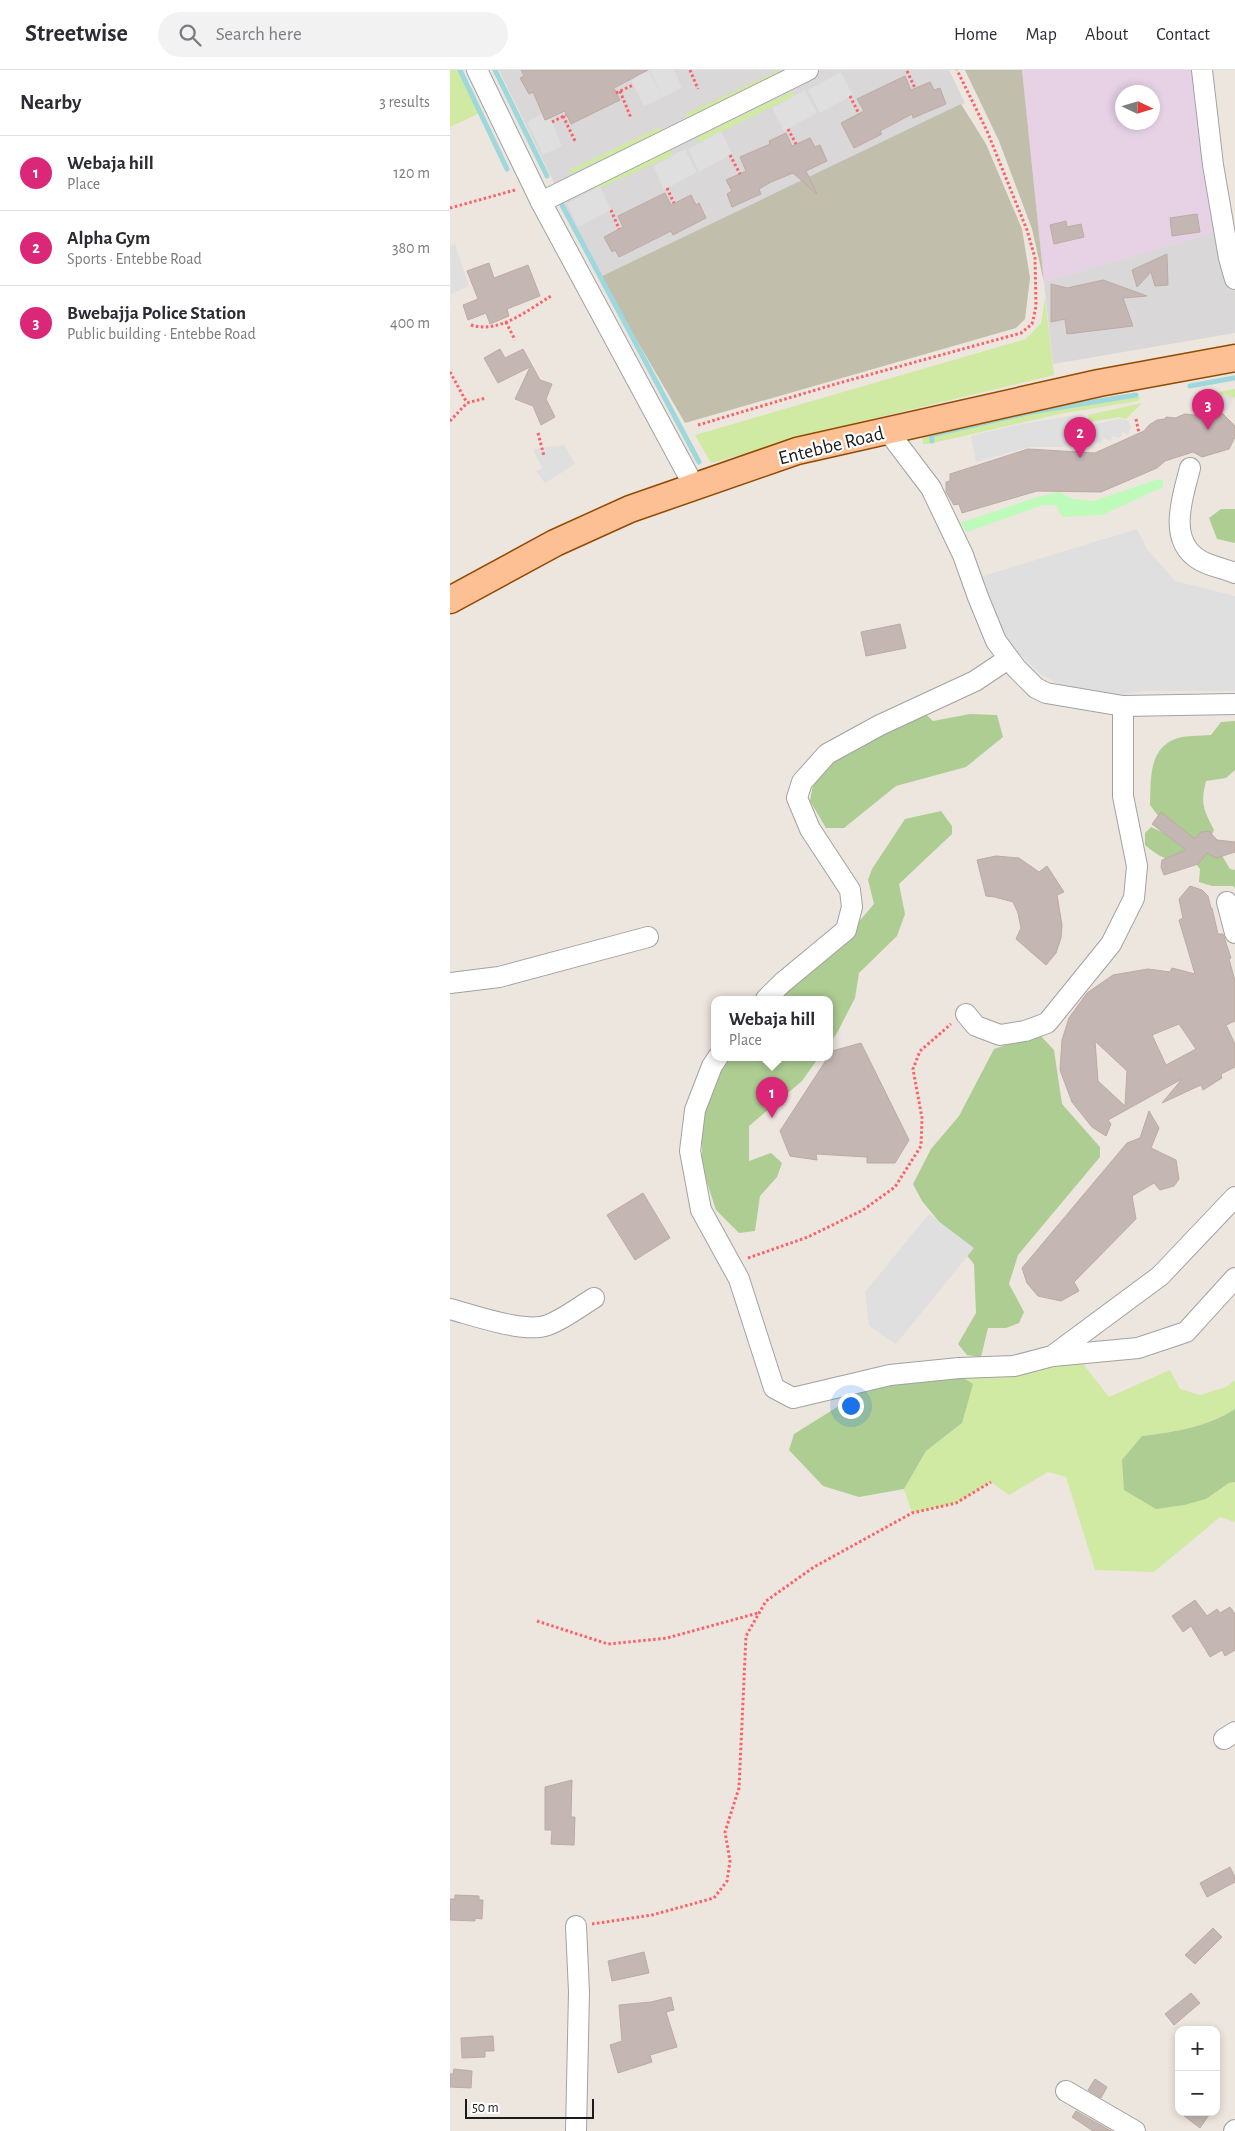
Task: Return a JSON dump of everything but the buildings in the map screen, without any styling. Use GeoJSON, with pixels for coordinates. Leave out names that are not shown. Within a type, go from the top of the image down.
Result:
{"type":"FeatureCollection","features":[{"type":"Feature","properties":{"kind":"main road","name":"Entebbe Road"},"geometry":{"type":"LineString","coordinates":[[450,600],[555,543],[630,509],[797,451],[1099,383],[1151,375],[1235,358]]}},
{"type":"Feature","properties":{"kind":"street"},"geometry":{"type":"LineString","coordinates":[[477,70],[537,194],[694,486]]}},
{"type":"Feature","properties":{"kind":"street"},"geometry":{"type":"LineString","coordinates":[[537,194],[808,70]]}},
{"type":"Feature","properties":{"kind":"street"},"geometry":{"type":"LineString","coordinates":[[1202,70],[1205,109],[1215,173],[1229,258],[1235,279]]}},
{"type":"Feature","properties":{"kind":"street"},"geometry":{"type":"LineString","coordinates":[[888,430],[932,488],[964,555],[987,622],[996,641],[1008,659],[1036,688],[1046,692],[1124,706],[1235,704]]}},
{"type":"Feature","properties":{"kind":"street"},"geometry":{"type":"LineString","coordinates":[[1190,468],[1179,513],[1181,535],[1189,551],[1199,560],[1235,572]]}},
{"type":"Feature","properties":{"kind":"street"},"geometry":{"type":"LineString","coordinates":[[769,996],[846,930],[852,907],[850,890],[810,829],[798,798],[802,782],[827,754],[880,725],[975,681],[1008,659]]}},
{"type":"Feature","properties":{"kind":"street"},"geometry":{"type":"LineString","coordinates":[[966,1014],[976,1026],[1000,1034],[1024,1031],[1047,1023],[1114,937],[1134,898],[1137,866],[1124,796],[1124,706]]}},
{"type":"Feature","properties":{"kind":"street"},"geometry":{"type":"LineString","coordinates":[[1227,902],[1235,933]]}},
{"type":"Feature","properties":{"kind":"street"},"geometry":{"type":"LineString","coordinates":[[450,984],[499,978],[648,937]]}},
{"type":"Feature","properties":{"kind":"street"},"geometry":{"type":"LineString","coordinates":[[715,1061],[695,1110],[690,1150],[701,1210],[739,1279],[774,1388],[793,1398],[890,1375],[959,1368],[1014,1366],[1052,1356],[1138,1348],[1186,1332],[1235,1278]]}},
{"type":"Feature","properties":{"kind":"street"},"geometry":{"type":"LineString","coordinates":[[1052,1356],[1160,1276],[1235,1197]]}},
{"type":"Feature","properties":{"kind":"street"},"geometry":{"type":"LineString","coordinates":[[450,1309],[533,1328],[547,1326],[594,1298]]}},
{"type":"Feature","properties":{"kind":"street"},"geometry":{"type":"LineString","coordinates":[[576,1926],[579,1992],[576,2131]]}},
{"type":"Feature","properties":{"kind":"street"},"geometry":{"type":"LineString","coordinates":[[1066,2091],[1135,2131]]}},
{"type":"Feature","properties":{"kind":"path"},"geometry":{"type":"LineString","coordinates":[[690,70],[698,89]]}},
{"type":"Feature","properties":{"kind":"path"},"geometry":{"type":"LineString","coordinates":[[698,425],[839,383],[1021,333],[1032,324],[1036,306],[1036,276],[1027,230],[987,131],[957,70]]}},
{"type":"Feature","properties":{"kind":"path"},"geometry":{"type":"LineString","coordinates":[[907,71],[915,88]]}},
{"type":"Feature","properties":{"kind":"path"},"geometry":{"type":"LineString","coordinates":[[631,118],[618,92],[633,85]]}},
{"type":"Feature","properties":{"kind":"path"},"geometry":{"type":"LineString","coordinates":[[850,96],[859,114]]}},
{"type":"Feature","properties":{"kind":"path"},"geometry":{"type":"LineString","coordinates":[[552,122],[565,116],[576,143]]}},
{"type":"Feature","properties":{"kind":"path"},"geometry":{"type":"LineString","coordinates":[[788,129],[796,144]]}},
{"type":"Feature","properties":{"kind":"path"},"geometry":{"type":"LineString","coordinates":[[730,155],[740,174]]}},
{"type":"Feature","properties":{"kind":"path"},"geometry":{"type":"LineString","coordinates":[[667,188],[674,203]]}},
{"type":"Feature","properties":{"kind":"path"},"geometry":{"type":"LineString","coordinates":[[450,208],[537,194]]}},
{"type":"Feature","properties":{"kind":"path"},"geometry":{"type":"LineString","coordinates":[[611,210],[619,229]]}},
{"type":"Feature","properties":{"kind":"path"},"geometry":{"type":"LineString","coordinates":[[471,325],[488,328],[506,322],[551,296]]}},
{"type":"Feature","properties":{"kind":"path"},"geometry":{"type":"LineString","coordinates":[[506,322],[515,340]]}},
{"type":"Feature","properties":{"kind":"path"},"geometry":{"type":"LineString","coordinates":[[450,372],[467,403]]}},
{"type":"Feature","properties":{"kind":"path"},"geometry":{"type":"LineString","coordinates":[[450,421],[467,403],[486,398]]}},
{"type":"Feature","properties":{"kind":"path"},"geometry":{"type":"LineString","coordinates":[[1136,419],[1139,433]]}},
{"type":"Feature","properties":{"kind":"path"},"geometry":{"type":"LineString","coordinates":[[538,433],[544,456]]}},
{"type":"Feature","properties":{"kind":"path"},"geometry":{"type":"LineString","coordinates":[[731,1265],[808,1237],[863,1210],[895,1187],[921,1146],[922,1118],[913,1069],[920,1051],[946,1028],[966,1014]]}},
{"type":"Feature","properties":{"kind":"path"},"geometry":{"type":"LineString","coordinates":[[576,1926],[652,1915],[714,1898],[727,1881],[730,1861],[726,1832],[739,1788],[746,1636],[766,1601],[814,1567],[912,1513],[956,1503],[991,1482]]}},
{"type":"Feature","properties":{"kind":"path"},"geometry":{"type":"LineString","coordinates":[[537,1621],[608,1644],[667,1638],[759,1613]]}},
{"type":"Feature","properties":{"kind":"shaded area"},"geometry":{"type":"Polygon","coordinates":[[[499,70],[949,70],[965,103],[600,277],[499,70]]]}},
{"type":"Feature","properties":{"kind":"shaded area"},"geometry":{"type":"Polygon","coordinates":[[[633,70],[648,70],[662,98],[644,106],[631,80],[636,78],[633,70]]]}},
{"type":"Feature","properties":{"kind":"shaded area"},"geometry":{"type":"Polygon","coordinates":[[[650,70],[674,70],[682,88],[662,98],[650,70]]]}},
{"type":"Feature","properties":{"kind":"shaded area"},"geometry":{"type":"Polygon","coordinates":[[[965,70],[1022,70],[1044,282],[1032,229],[999,141],[965,70]]]}},
{"type":"Feature","properties":{"kind":"shaded area"},"geometry":{"type":"Polygon","coordinates":[[[1022,70],[1195,70],[1198,124],[1215,232],[1044,282],[1022,70]]]}},
{"type":"Feature","properties":{"kind":"shaded area"},"geometry":{"type":"Polygon","coordinates":[[[841,72],[853,95],[820,113],[808,90],[841,72]]]}},
{"type":"Feature","properties":{"kind":"shaded area"},"geometry":{"type":"Polygon","coordinates":[[[805,90],[817,113],[784,131],[772,108],[805,90]]]}},
{"type":"Feature","properties":{"kind":"shaded area"},"geometry":{"type":"Polygon","coordinates":[[[961,104],[986,144],[1022,229],[1030,278],[1025,319],[1016,328],[685,423],[600,277],[961,104]]]}},
{"type":"Feature","properties":{"kind":"shaded area"},"geometry":{"type":"Polygon","coordinates":[[[542,114],[545,121],[551,119],[562,146],[543,155],[527,122],[542,114]]]}},
{"type":"Feature","properties":{"kind":"shaded area"},"geometry":{"type":"Polygon","coordinates":[[[721,131],[732,154],[699,172],[688,149],[721,131]]]}},
{"type":"Feature","properties":{"kind":"shaded area"},"geometry":{"type":"Polygon","coordinates":[[[685,149],[697,172],[664,190],[653,166],[685,149]]]}},
{"type":"Feature","properties":{"kind":"shaded area"},"geometry":{"type":"Polygon","coordinates":[[[600,186],[611,210],[578,227],[567,204],[600,186]]]}},
{"type":"Feature","properties":{"kind":"shaded area"},"geometry":{"type":"Polygon","coordinates":[[[1215,232],[1229,285],[1235,291],[1235,333],[1053,364],[1044,282],[1215,232]]]}},
{"type":"Feature","properties":{"kind":"shaded area"},"geometry":{"type":"Polygon","coordinates":[[[455,244],[469,286],[451,294],[450,246],[455,244]]]}},
{"type":"Feature","properties":{"kind":"shaded area"},"geometry":{"type":"Polygon","coordinates":[[[1224,394],[1233,398],[1228,410],[1209,412],[1200,408],[1191,412],[1198,399],[1207,403],[1214,396],[1221,399],[1224,394]]]}},
{"type":"Feature","properties":{"kind":"shaded area"},"geometry":{"type":"Polygon","coordinates":[[[1083,414],[1065,447],[1029,447],[976,462],[971,436],[1016,425],[1083,414]]]}},
{"type":"Feature","properties":{"kind":"shaded area"},"geometry":{"type":"Polygon","coordinates":[[[1119,419],[1127,420],[1131,427],[1128,435],[1123,432],[1120,438],[1112,436],[1111,441],[1103,438],[1101,444],[1092,441],[1090,447],[1072,446],[1082,427],[1119,419]]]}},
{"type":"Feature","properties":{"kind":"shaded area"},"geometry":{"type":"Polygon","coordinates":[[[564,445],[575,464],[545,483],[536,471],[542,468],[533,449],[564,445]]]}},
{"type":"Feature","properties":{"kind":"shaded area"},"geometry":{"type":"Polygon","coordinates":[[[1137,529],[1147,549],[1175,581],[1235,596],[1235,691],[1145,691],[1086,699],[1042,675],[1002,638],[977,578],[1137,529]]]}},
{"type":"Feature","properties":{"kind":"shaded area"},"geometry":{"type":"Polygon","coordinates":[[[929,1214],[974,1248],[896,1344],[869,1326],[865,1292],[929,1214]]]}},
{"type":"Feature","properties":{"kind":"green space"},"geometry":{"type":"Polygon","coordinates":[[[450,70],[460,70],[480,113],[450,127],[450,70]]]}},
{"type":"Feature","properties":{"kind":"green space"},"geometry":{"type":"Polygon","coordinates":[[[780,70],[782,74],[687,118],[685,114],[780,70]]]}},
{"type":"Feature","properties":{"kind":"green space"},"geometry":{"type":"Polygon","coordinates":[[[792,91],[794,96],[698,143],[696,138],[792,91]]]}},
{"type":"Feature","properties":{"kind":"green space"},"geometry":{"type":"Polygon","coordinates":[[[660,127],[662,131],[570,174],[569,170],[660,127]]]}},
{"type":"Feature","properties":{"kind":"green space"},"geometry":{"type":"Polygon","coordinates":[[[670,148],[673,155],[593,190],[591,186],[670,148]]]}},
{"type":"Feature","properties":{"kind":"green space"},"geometry":{"type":"Polygon","coordinates":[[[1045,298],[1054,375],[888,415],[711,463],[695,435],[1026,339],[1041,323],[1045,298]]]}},
{"type":"Feature","properties":{"kind":"green space"},"geometry":{"type":"Polygon","coordinates":[[[1235,389],[1235,397],[1233,398],[1225,394],[1221,400],[1207,403],[1198,399],[1198,395],[1235,389]]]}},
{"type":"Feature","properties":{"kind":"green space"},"geometry":{"type":"Polygon","coordinates":[[[1136,395],[1140,398],[1138,401],[1059,414],[923,444],[922,434],[930,433],[931,435],[1032,412],[1136,395]]]}},
{"type":"Feature","properties":{"kind":"green space"},"geometry":{"type":"Polygon","coordinates":[[[1142,403],[1126,419],[1119,417],[1089,422],[1088,415],[1142,403]]]}},
{"type":"Feature","properties":{"kind":"green space"},"geometry":{"type":"Polygon","coordinates":[[[1156,480],[1163,480],[1163,487],[1102,515],[1062,517],[1056,505],[1043,505],[967,532],[960,523],[1041,496],[1059,492],[1073,499],[1093,501],[1156,480]]]}},
{"type":"Feature","properties":{"kind":"green space"},"geometry":{"type":"Polygon","coordinates":[[[1221,509],[1235,509],[1235,543],[1217,539],[1209,518],[1221,509]]]}},
{"type":"Feature","properties":{"kind":"green space"},"geometry":{"type":"Polygon","coordinates":[[[920,709],[933,721],[970,714],[997,715],[1003,737],[966,767],[896,786],[844,828],[826,828],[810,801],[814,780],[834,762],[835,742],[920,709]]]}},
{"type":"Feature","properties":{"kind":"green space"},"geometry":{"type":"Polygon","coordinates":[[[1235,721],[1235,770],[1226,778],[1206,781],[1203,801],[1205,812],[1214,830],[1209,840],[1220,852],[1230,869],[1235,870],[1235,888],[1233,886],[1212,886],[1199,882],[1200,869],[1193,860],[1179,861],[1162,857],[1145,845],[1145,833],[1151,827],[1166,834],[1162,821],[1150,805],[1151,776],[1155,758],[1160,750],[1175,739],[1188,736],[1211,735],[1221,722],[1235,721]]]}},
{"type":"Feature","properties":{"kind":"green space"},"geometry":{"type":"Polygon","coordinates":[[[941,811],[952,826],[952,834],[899,884],[905,914],[897,936],[859,973],[855,998],[833,1039],[833,996],[782,996],[850,932],[874,904],[868,880],[872,869],[905,819],[941,811]]]}},
{"type":"Feature","properties":{"kind":"green space"},"geometry":{"type":"Polygon","coordinates":[[[1039,1034],[1054,1050],[1062,1104],[1100,1147],[1100,1157],[1018,1255],[1009,1284],[1024,1312],[1019,1323],[1006,1328],[988,1328],[981,1357],[967,1355],[958,1344],[976,1313],[974,1264],[922,1201],[913,1184],[931,1149],[959,1116],[994,1049],[1039,1034]]]}},
{"type":"Feature","properties":{"kind":"green space"},"geometry":{"type":"Polygon","coordinates":[[[723,1061],[816,1061],[802,1081],[749,1126],[749,1161],[771,1153],[782,1163],[777,1177],[760,1196],[755,1231],[739,1233],[716,1210],[702,1167],[702,1116],[723,1061]]]}},
{"type":"Feature","properties":{"kind":"green space"},"geometry":{"type":"Polygon","coordinates":[[[1080,1360],[1109,1397],[1170,1370],[1180,1389],[1200,1395],[1226,1387],[1235,1380],[1235,1409],[1202,1424],[1142,1436],[1206,1499],[1229,1483],[1235,1482],[1235,1522],[1220,1517],[1154,1572],[1095,1570],[1066,1477],[1048,1472],[1009,1495],[991,1482],[956,1503],[912,1513],[904,1489],[926,1451],[962,1423],[957,1374],[1080,1360]]]}},
{"type":"Feature","properties":{"kind":"green space"},"geometry":{"type":"Polygon","coordinates":[[[957,1374],[973,1384],[962,1423],[926,1451],[904,1489],[859,1497],[823,1486],[789,1450],[794,1434],[871,1386],[957,1374]]]}},
{"type":"Feature","properties":{"kind":"green space"},"geometry":{"type":"Polygon","coordinates":[[[1235,1409],[1235,1482],[1229,1483],[1206,1499],[1184,1505],[1156,1509],[1124,1490],[1122,1460],[1142,1436],[1202,1424],[1235,1409]]]}},
{"type":"Feature","properties":{"kind":"waterway"},"geometry":{"type":"LineString","coordinates":[[460,70],[507,169]]}},
{"type":"Feature","properties":{"kind":"waterway"},"geometry":{"type":"LineString","coordinates":[[495,70],[547,176]]}},
{"type":"Feature","properties":{"kind":"waterway"},"geometry":{"type":"LineString","coordinates":[[562,205],[699,462]]}},
{"type":"Feature","properties":{"kind":"waterway"},"geometry":{"type":"LineString","coordinates":[[1190,386],[1234,378]]}},
{"type":"Feature","properties":{"kind":"waterway"},"geometry":{"type":"LineString","coordinates":[[932,441],[931,435],[1031,412],[1136,395]]}},
{"type":"Feature","properties":{"kind":"place","name":"Bwebajja Police Station"},"geometry":{"type":"Point","coordinates":[1208,430]}},
{"type":"Feature","properties":{"kind":"place","name":"Alpha Gym"},"geometry":{"type":"Point","coordinates":[1080,458]}},
{"type":"Feature","properties":{"kind":"place","name":"Webaja hill"},"geometry":{"type":"Point","coordinates":[772,1118]}}]}
